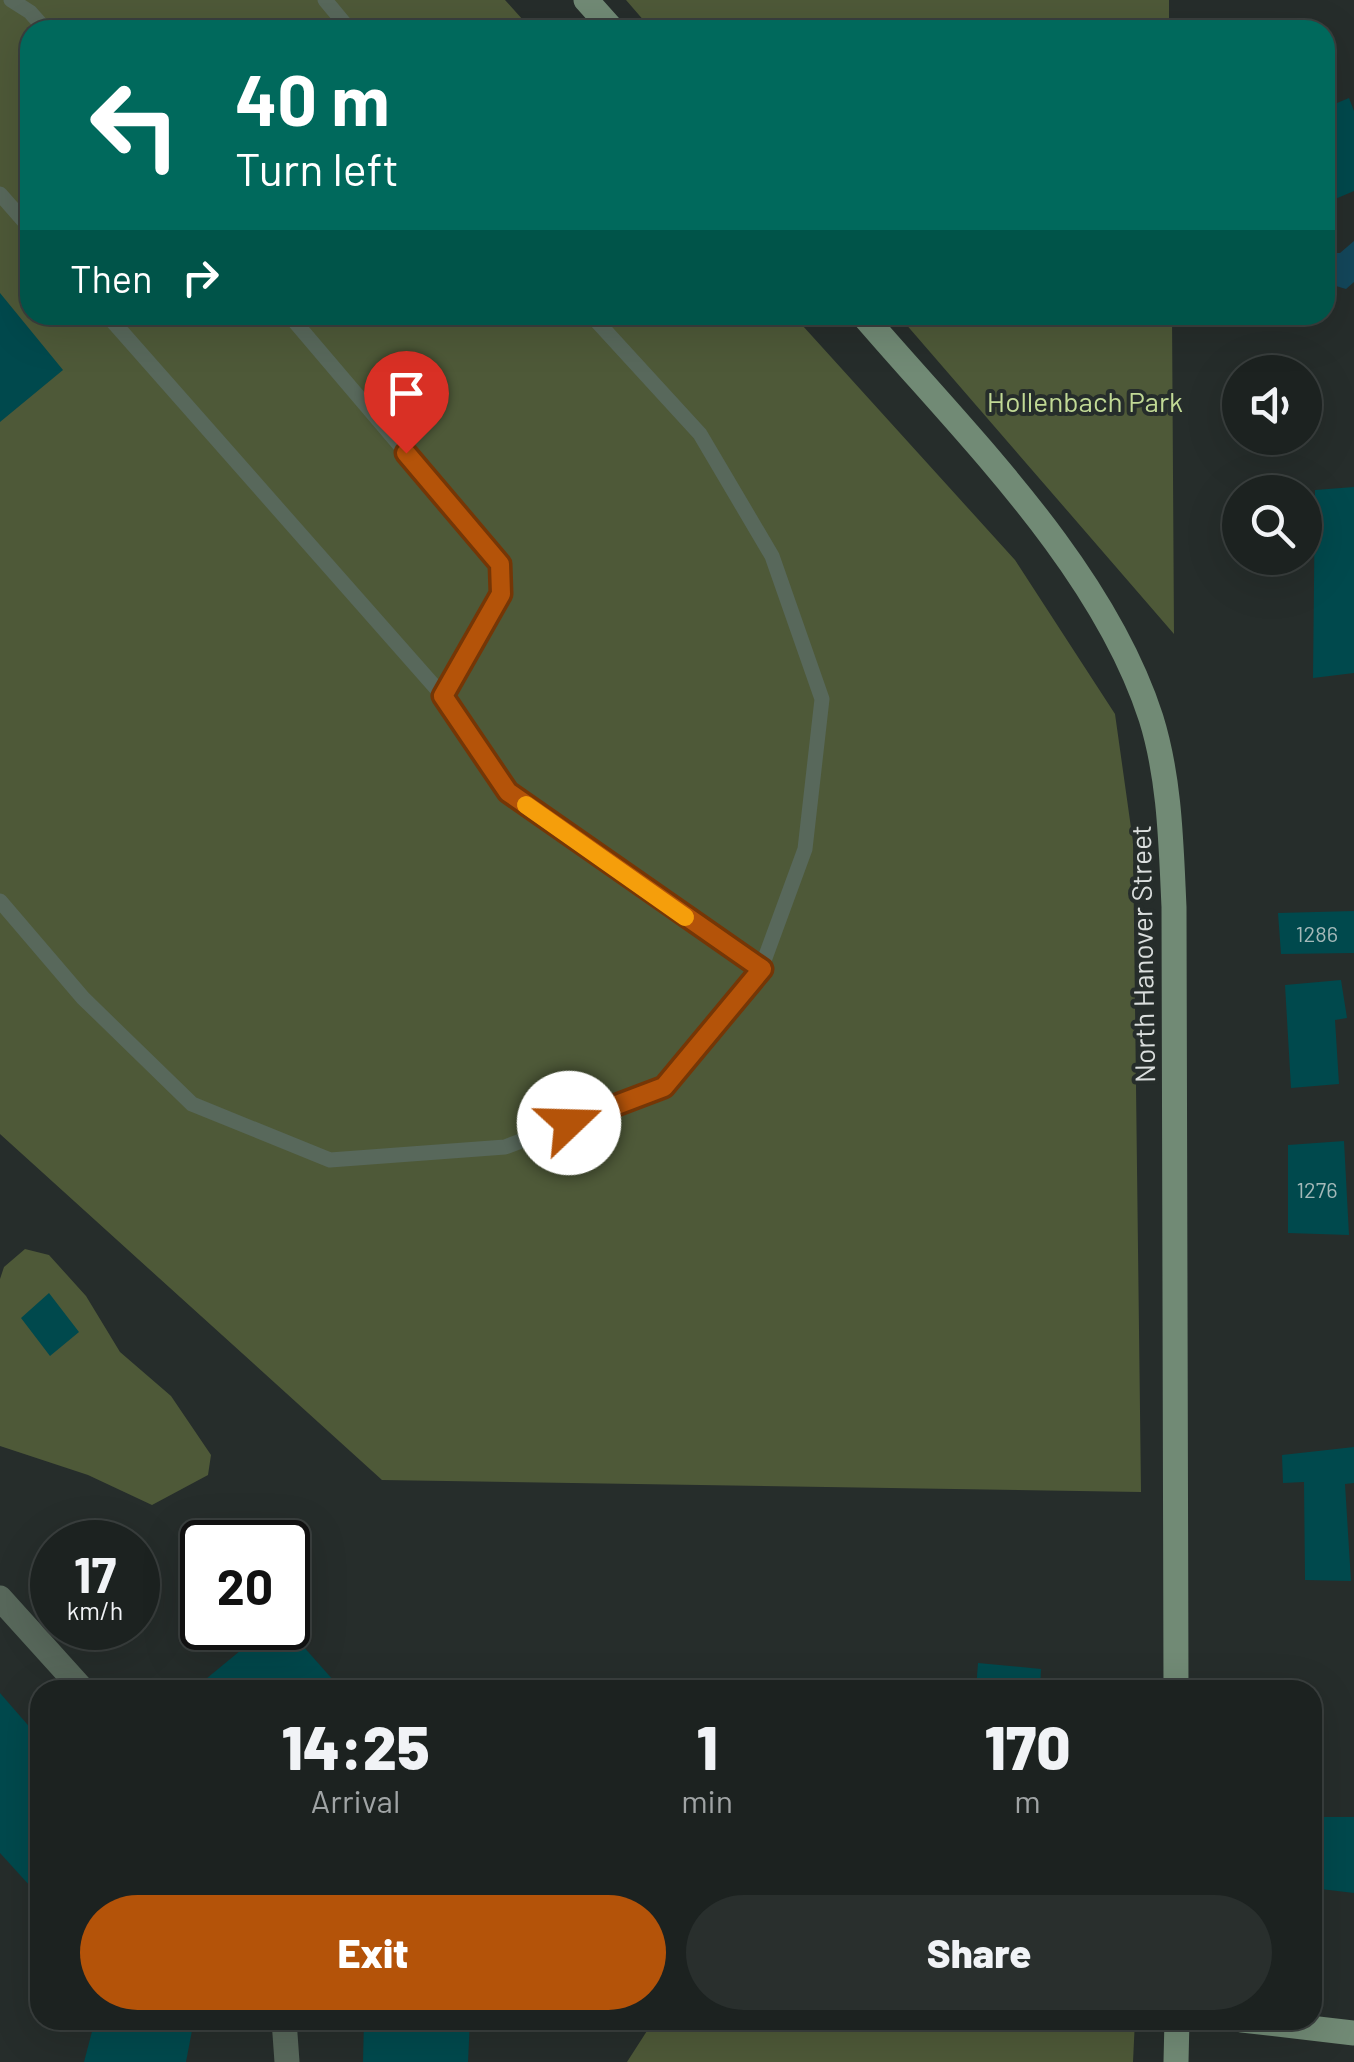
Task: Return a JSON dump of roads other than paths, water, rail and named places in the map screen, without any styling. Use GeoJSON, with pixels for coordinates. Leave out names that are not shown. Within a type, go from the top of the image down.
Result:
{"type":"FeatureCollection","features":[{"type":"Feature","properties":{"kind":"street"},"geometry":{"type":"LineString","coordinates":[[586,0],[603,20]]}},
{"type":"Feature","properties":{"kind":"street","name":"North Hanover Street"},"geometry":{"type":"LineString","coordinates":[[872,325],[1028,507],[1091,591],[1130,664],[1152,719],[1168,792],[1174,907],[1176,1680]]}},
{"type":"Feature","properties":{"kind":"street"},"geometry":{"type":"LineString","coordinates":[[0,1598],[74,1680]]}},
{"type":"Feature","properties":{"kind":"street"},"geometry":{"type":"LineString","coordinates":[[1322,2029],[1354,2033]]}},
{"type":"Feature","properties":{"kind":"street"},"geometry":{"type":"LineString","coordinates":[[285,2030],[287,2062]]}},
{"type":"Feature","properties":{"kind":"street"},"geometry":{"type":"LineString","coordinates":[[1176,2030],[1176,2062]]}},
{"type":"Feature","properties":{"kind":"lane"},"geometry":{"type":"LineString","coordinates":[[11,0],[37,20]]}},
{"type":"Feature","properties":{"kind":"lane"},"geometry":{"type":"LineString","coordinates":[[324,0],[341,20]]}},
{"type":"Feature","properties":{"kind":"lane"},"geometry":{"type":"LineString","coordinates":[[0,194],[20,217]]}},
{"type":"Feature","properties":{"kind":"lane"},"geometry":{"type":"LineString","coordinates":[[116,325],[443,696],[508,792],[762,969]]}},
{"type":"Feature","properties":{"kind":"lane"},"geometry":{"type":"LineString","coordinates":[[297,325],[500,564],[501,594],[443,696]]}},
{"type":"Feature","properties":{"kind":"lane"},"geometry":{"type":"LineString","coordinates":[[0,901],[83,998],[192,1104],[330,1160],[505,1147],[664,1087],[762,969],[805,849],[822,699],[772,556],[700,434],[600,325]]}},
{"type":"Feature","properties":{"kind":"water"},"geometry":{"type":"Polygon","coordinates":[[[1354,241],[1354,282],[1346,289],[1335,286],[1335,253],[1354,241]]]}},
{"type":"Feature","properties":{"kind":"park label","name":"Hollenbach Park"},"geometry":{"type":"Point","coordinates":[1085,401]}}]}
